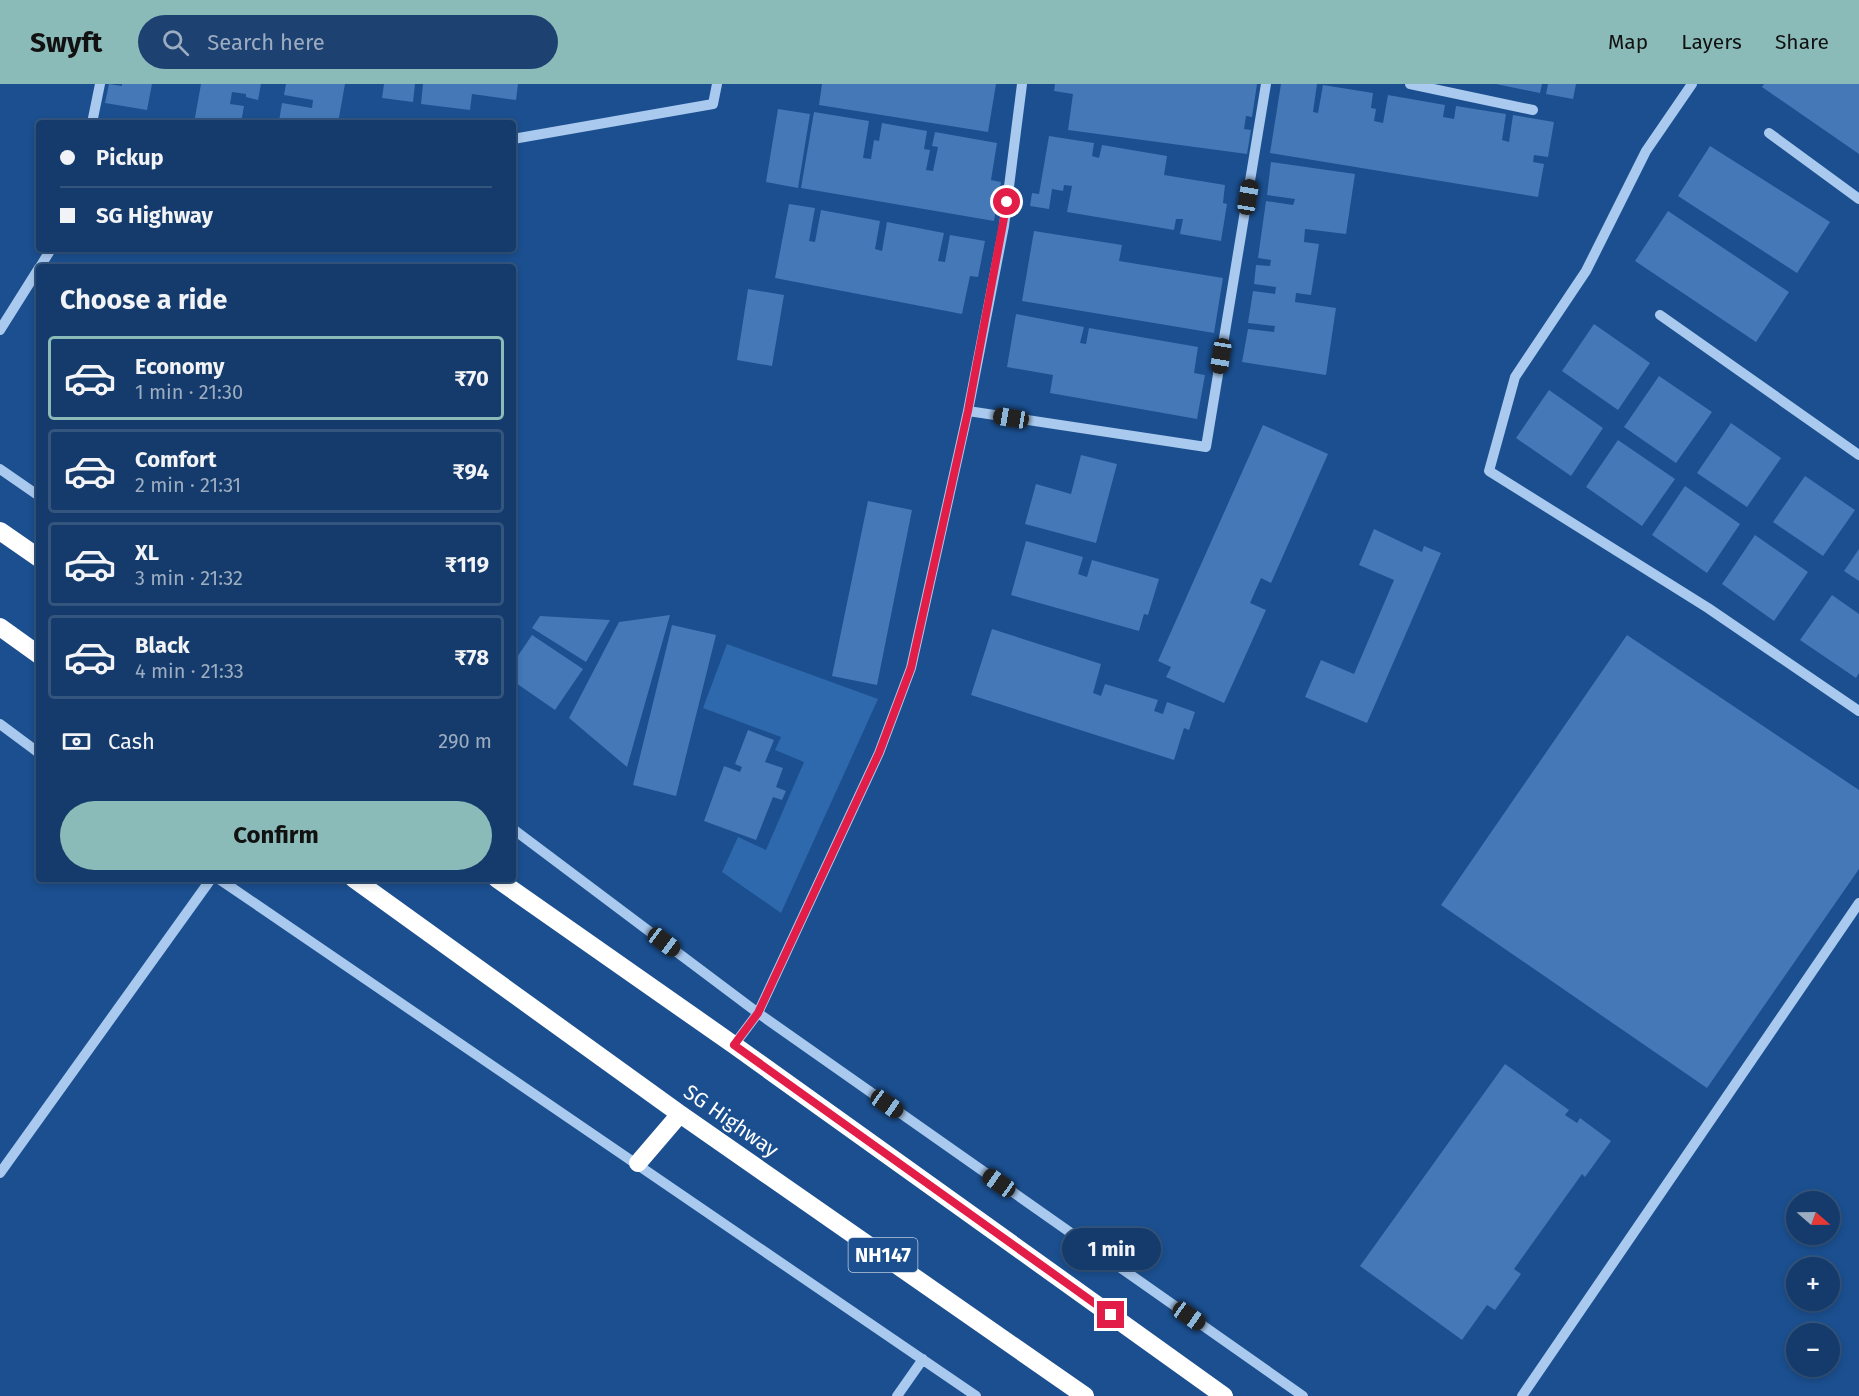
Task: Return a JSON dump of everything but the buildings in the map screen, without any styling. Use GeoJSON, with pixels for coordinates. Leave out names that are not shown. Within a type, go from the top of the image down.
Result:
{"type":"FeatureCollection","features":[{"type":"Feature","properties":{"kind":"highway"},"geometry":{"type":"LineString","coordinates":[[0,531],[36,556]]}},
{"type":"Feature","properties":{"kind":"highway"},"geometry":{"type":"LineString","coordinates":[[0,627],[36,653]]}},
{"type":"Feature","properties":{"kind":"highway","name":"SG Highway"},"geometry":{"type":"LineString","coordinates":[[358,882],[680,1114],[1085,1396]]}},
{"type":"Feature","properties":{"kind":"highway"},"geometry":{"type":"LineString","coordinates":[[501,882],[734,1045],[1224,1396]]}},
{"type":"Feature","properties":{"kind":"highway"},"geometry":{"type":"LineString","coordinates":[[638,1163],[680,1114]]}},
{"type":"Feature","properties":{"kind":"street"},"geometry":{"type":"LineString","coordinates":[[93,120],[100,84]]}},
{"type":"Feature","properties":{"kind":"street"},"geometry":{"type":"LineString","coordinates":[[516,138],[713,104],[717,84]]}},
{"type":"Feature","properties":{"kind":"street"},"geometry":{"type":"LineString","coordinates":[[734,1045],[758,1013],[879,753],[911,668],[968,411],[1004,226],[1022,84]]}},
{"type":"Feature","properties":{"kind":"street"},"geometry":{"type":"LineString","coordinates":[[968,411],[1206,447],[1266,84]]}},
{"type":"Feature","properties":{"kind":"street"},"geometry":{"type":"LineString","coordinates":[[1410,84],[1533,110]]}},
{"type":"Feature","properties":{"kind":"street"},"geometry":{"type":"LineString","coordinates":[[1692,84],[1646,151],[1586,271],[1515,377],[1488,471],[1708,608],[1859,711]]}},
{"type":"Feature","properties":{"kind":"street"},"geometry":{"type":"LineString","coordinates":[[1769,133],[1859,199]]}},
{"type":"Feature","properties":{"kind":"street"},"geometry":{"type":"LineString","coordinates":[[0,330],[36,273]]}},
{"type":"Feature","properties":{"kind":"street"},"geometry":{"type":"LineString","coordinates":[[1660,315],[1859,455]]}},
{"type":"Feature","properties":{"kind":"street"},"geometry":{"type":"LineString","coordinates":[[0,469],[36,494]]}},
{"type":"Feature","properties":{"kind":"street"},"geometry":{"type":"LineString","coordinates":[[0,724],[36,751]]}},
{"type":"Feature","properties":{"kind":"street"},"geometry":{"type":"LineString","coordinates":[[516,832],[758,1013],[1303,1396]]}},
{"type":"Feature","properties":{"kind":"street"},"geometry":{"type":"LineString","coordinates":[[0,1173],[209,882]]}},
{"type":"Feature","properties":{"kind":"street"},"geometry":{"type":"LineString","coordinates":[[223,882],[976,1396]]}},
{"type":"Feature","properties":{"kind":"street"},"geometry":{"type":"LineString","coordinates":[[1522,1396],[1859,903]]}},
{"type":"Feature","properties":{"kind":"street"},"geometry":{"type":"LineString","coordinates":[[897,1396],[923,1359]]}},
{"type":"Feature","properties":{"kind":"shaded area"},"geometry":{"type":"Polygon","coordinates":[[[727,644],[878,699],[781,913],[722,872],[738,837],[766,850],[804,762],[775,750],[781,737],[703,708],[727,644]]]}},
{"type":"Feature","properties":{"kind":"route"},"geometry":{"type":"LineString","coordinates":[[1007,202],[968,411],[911,668],[879,753],[758,1013],[734,1045],[1111,1315]]}}]}
